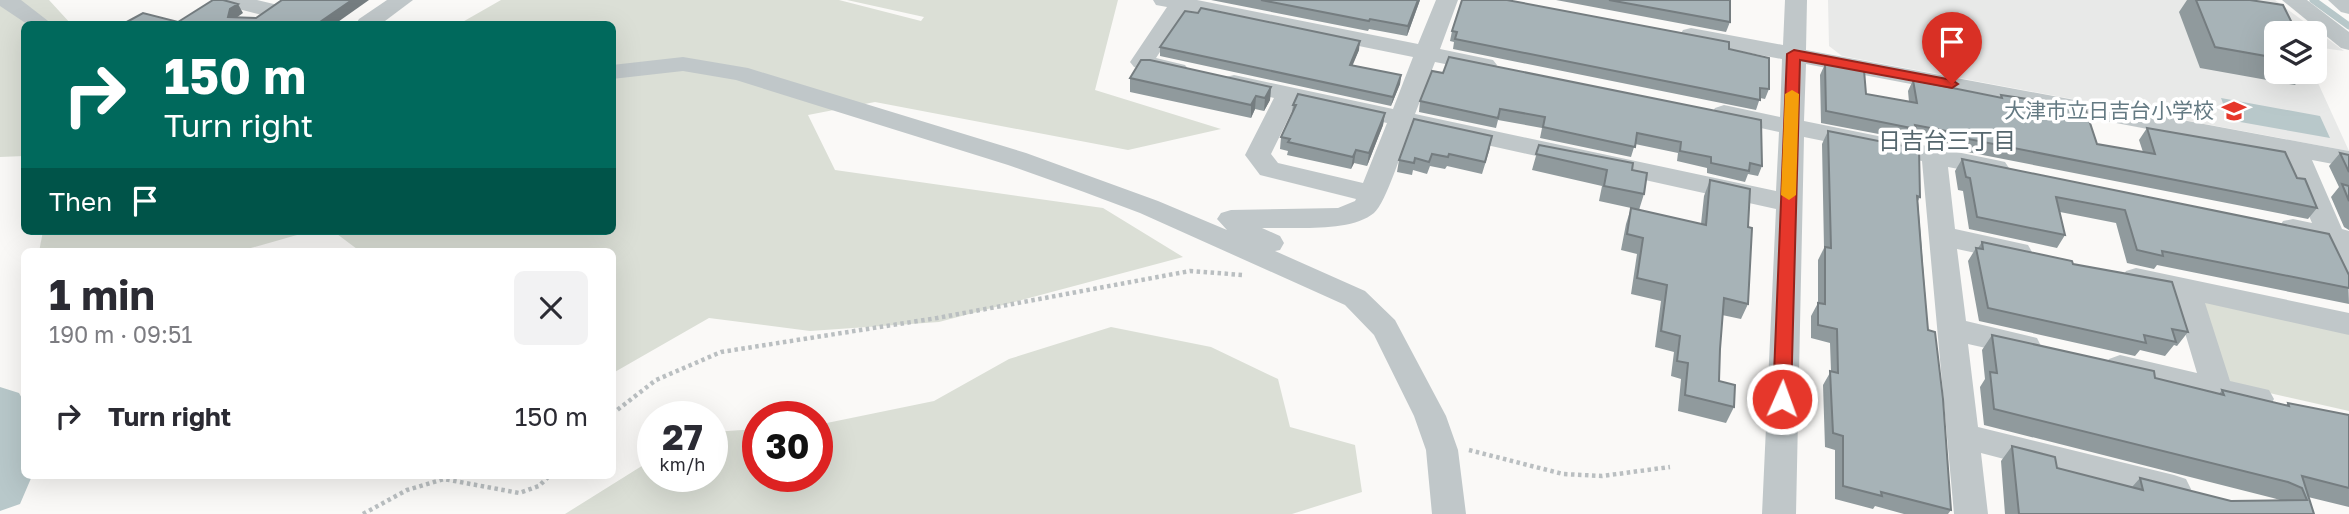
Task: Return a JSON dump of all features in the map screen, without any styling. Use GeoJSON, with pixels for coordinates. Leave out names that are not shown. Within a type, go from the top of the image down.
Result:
{"type":"FeatureCollection","features":[{"type":"Feature","properties":{"kind":"street"},"geometry":{"type":"LineString","coordinates":[[6,0],[37,21]]}},
{"type":"Feature","properties":{"kind":"street"},"geometry":{"type":"LineString","coordinates":[[231,0],[277,5]]}},
{"type":"Feature","properties":{"kind":"street"},"geometry":{"type":"LineString","coordinates":[[371,21],[402,0]]}},
{"type":"Feature","properties":{"kind":"street"},"geometry":{"type":"LineString","coordinates":[[1355,298],[1350,281],[1330,274],[1264,240],[1231,219],[1341,217],[1365,207],[1447,0]]}},
{"type":"Feature","properties":{"kind":"street"},"geometry":{"type":"LineString","coordinates":[[1783,513],[1788,203],[1796,0]]}},
{"type":"Feature","properties":{"kind":"street"},"geometry":{"type":"LineString","coordinates":[[2293,0],[2349,43]]}},
{"type":"Feature","properties":{"kind":"street"},"geometry":{"type":"LineString","coordinates":[[2339,0],[2349,8]]}},
{"type":"Feature","properties":{"kind":"street"},"geometry":{"type":"LineString","coordinates":[[1508,70],[1176,1],[1142,62],[1788,203]]}},
{"type":"Feature","properties":{"kind":"street"},"geometry":{"type":"LineString","coordinates":[[251,21],[277,5]]}},
{"type":"Feature","properties":{"kind":"street"},"geometry":{"type":"LineString","coordinates":[[1670,31],[2349,159]]}},
{"type":"Feature","properties":{"kind":"street"},"geometry":{"type":"LineString","coordinates":[[616,72],[683,64],[740,73],[1017,159],[1093,186],[1149,207],[1355,298],[1385,328],[1430,416],[1438,440],[1449,514]]}},
{"type":"Feature","properties":{"kind":"street"},"geometry":{"type":"LineString","coordinates":[[1287,94],[1258,155],[1269,169],[1372,194]]}},
{"type":"Feature","properties":{"kind":"street"},"geometry":{"type":"LineString","coordinates":[[1697,108],[2016,172]]}},
{"type":"Feature","properties":{"kind":"street"},"geometry":{"type":"LineString","coordinates":[[2294,149],[2340,238],[2349,279]]}},
{"type":"Feature","properties":{"kind":"street"},"geometry":{"type":"LineString","coordinates":[[1934,156],[1971,514]]}},
{"type":"Feature","properties":{"kind":"street"},"geometry":{"type":"LineString","coordinates":[[2276,225],[2340,238]]}},
{"type":"Feature","properties":{"kind":"street"},"geometry":{"type":"LineString","coordinates":[[1942,236],[2050,259]]}},
{"type":"Feature","properties":{"kind":"street"},"geometry":{"type":"LineString","coordinates":[[2105,271],[2349,324]]}},
{"type":"Feature","properties":{"kind":"street"},"geometry":{"type":"LineString","coordinates":[[2186,289],[2218,390]]}},
{"type":"Feature","properties":{"kind":"street"},"geometry":{"type":"LineString","coordinates":[[1952,329],[2058,353]]}},
{"type":"Feature","properties":{"kind":"street"},"geometry":{"type":"LineString","coordinates":[[2098,362],[2283,405]]}},
{"type":"Feature","properties":{"kind":"street"},"geometry":{"type":"LineString","coordinates":[[1963,436],[2205,497]]}},
{"type":"Feature","properties":{"kind":"path"},"geometry":{"type":"LineString","coordinates":[[616,411],[656,380],[721,352],[937,318],[1190,271],[1253,276]]}},
{"type":"Feature","properties":{"kind":"path"},"geometry":{"type":"LineString","coordinates":[[1438,440],[1500,460],[1563,474],[1602,476],[1670,467]]}},
{"type":"Feature","properties":{"kind":"path"},"geometry":{"type":"LineString","coordinates":[[363,514],[407,490],[444,479],[519,493],[539,486],[546,479]]}},
{"type":"Feature","properties":{"kind":"shaded area"},"geometry":{"type":"Polygon","coordinates":[[[0,0],[49,0],[68,21],[21,21],[21,156],[0,157],[0,0]]]}},
{"type":"Feature","properties":{"kind":"shaded area"},"geometry":{"type":"Polygon","coordinates":[[[501,0],[839,0],[921,21],[924,17],[847,0],[1118,0],[1095,90],[1221,129],[1128,150],[875,102],[808,115],[835,170],[1103,208],[1183,257],[939,322],[810,331],[709,318],[616,371],[616,248],[356,248],[338,235],[616,235],[616,21],[464,21],[501,0]]]}},
{"type":"Feature","properties":{"kind":"shaded area","name":"大津市立日吉台小学校"},"geometry":{"type":"Polygon","coordinates":[[[1828,0],[2275,0],[2303,21],[2264,21],[2264,84],[2318,84],[2349,151],[1842,56],[1829,46],[1828,0]]]}},
{"type":"Feature","properties":{"kind":"shaded area","name":"大津市立日吉台小学校"},"geometry":{"type":"Polygon","coordinates":[[[2327,38],[2344,51],[2327,49],[2327,38]]]}},
{"type":"Feature","properties":{"kind":"shaded area"},"geometry":{"type":"Polygon","coordinates":[[[2221,98],[2320,116],[2330,138],[2229,120],[2221,98]]]}},
{"type":"Feature","properties":{"kind":"shaded area"},"geometry":{"type":"Polygon","coordinates":[[[42,235],[297,235],[251,248],[40,248],[42,235]]]}},
{"type":"Feature","properties":{"kind":"shaded area"},"geometry":{"type":"Polygon","coordinates":[[[2198,298],[2339,328],[2349,335],[2349,411],[2221,382],[2198,298]]]}},
{"type":"Feature","properties":{"kind":"shaded area"},"geometry":{"type":"Polygon","coordinates":[[[1111,327],[1211,347],[1278,379],[1290,427],[1355,445],[1362,492],[1292,514],[565,514],[637,469],[637,492],[728,492],[728,431],[742,430],[742,492],[833,492],[833,422],[934,401],[1009,359],[1111,327]]]}},
{"type":"Feature","properties":{"kind":"building"},"geometry":{"type":"Polygon","coordinates":[[[213,0],[238,4],[230,9],[228,17],[256,18],[282,0],[352,0],[321,21],[180,21],[213,0]]]}},
{"type":"Feature","properties":{"kind":"building"},"geometry":{"type":"Polygon","coordinates":[[[1261,0],[1418,0],[1408,26],[1261,0]]]}},
{"type":"Feature","properties":{"kind":"building"},"geometry":{"type":"Polygon","coordinates":[[[1462,0],[1507,0],[1729,42],[1729,49],[1769,58],[1769,89],[1760,88],[1760,100],[1455,39],[1457,32],[1452,31],[1462,0]]]}},
{"type":"Feature","properties":{"kind":"building"},"geometry":{"type":"Polygon","coordinates":[[[1609,0],[1730,0],[1730,22],[1609,0]]]}},
{"type":"Feature","properties":{"kind":"building"},"geometry":{"type":"Polygon","coordinates":[[[2196,0],[2250,0],[2283,5],[2291,21],[2264,21],[2264,56],[2215,47],[2196,0]]]}},
{"type":"Feature","properties":{"kind":"building"},"geometry":{"type":"Polygon","coordinates":[[[1201,8],[1360,41],[1350,65],[1401,75],[1393,97],[1160,47],[1185,11],[1198,13],[1201,8]]]}},
{"type":"Feature","properties":{"kind":"building"},"geometry":{"type":"Polygon","coordinates":[[[143,13],[174,21],[128,21],[143,13]]]}},
{"type":"Feature","properties":{"kind":"building"},"geometry":{"type":"Polygon","coordinates":[[[1449,57],[1761,120],[1762,166],[1750,163],[1749,171],[1711,163],[1711,157],[1680,151],[1681,142],[1637,133],[1635,147],[1543,127],[1545,117],[1500,109],[1498,118],[1420,101],[1432,71],[1443,73],[1449,57]]]}},
{"type":"Feature","properties":{"kind":"building"},"geometry":{"type":"Polygon","coordinates":[[[1141,60],[1271,87],[1265,98],[1256,96],[1251,105],[1130,78],[1141,60]]]}},
{"type":"Feature","properties":{"kind":"building"},"geometry":{"type":"Polygon","coordinates":[[[1825,64],[1864,70],[1866,94],[1917,103],[1913,80],[2002,98],[2001,95],[2085,108],[2097,144],[2155,154],[2147,128],[2285,152],[2297,178],[2305,179],[2317,208],[1958,137],[1957,133],[1915,125],[1916,129],[1826,111],[1825,64]]]}},
{"type":"Feature","properties":{"kind":"building"},"geometry":{"type":"Polygon","coordinates":[[[1298,94],[1385,113],[1369,153],[1356,150],[1353,157],[1288,142],[1290,139],[1281,137],[1296,105],[1293,105],[1298,94]]]}},
{"type":"Feature","properties":{"kind":"building"},"geometry":{"type":"Polygon","coordinates":[[[1414,119],[1492,136],[1485,162],[1449,154],[1448,157],[1432,154],[1429,162],[1415,158],[1414,163],[1399,160],[1414,119]]]}},
{"type":"Feature","properties":{"kind":"building"},"geometry":{"type":"Polygon","coordinates":[[[1828,131],[1919,149],[1920,197],[1917,196],[1928,330],[1935,332],[1951,510],[1881,492],[1882,496],[1843,486],[1843,436],[1833,433],[1830,371],[1838,373],[1837,329],[1818,325],[1818,303],[1825,304],[1825,247],[1831,248],[1828,131]]]}},
{"type":"Feature","properties":{"kind":"building"},"geometry":{"type":"Polygon","coordinates":[[[1539,145],[1633,163],[1632,170],[1647,173],[1644,194],[1604,186],[1607,170],[1536,154],[1539,145]]]}},
{"type":"Feature","properties":{"kind":"building"},"geometry":{"type":"Polygon","coordinates":[[[2340,153],[2349,155],[2349,172],[2340,153]]]}},
{"type":"Feature","properties":{"kind":"building"},"geometry":{"type":"Polygon","coordinates":[[[1962,159],[2329,234],[2349,275],[2349,288],[2162,251],[2163,256],[2137,250],[2125,210],[2056,197],[2065,235],[1977,217],[1970,178],[1966,177],[1962,159]]]}},
{"type":"Feature","properties":{"kind":"building"},"geometry":{"type":"Polygon","coordinates":[[[1710,180],[1750,189],[1748,227],[1752,228],[1748,304],[1724,298],[1720,349],[1719,381],[1735,385],[1734,407],[1685,395],[1688,363],[1677,361],[1680,336],[1661,331],[1667,285],[1637,278],[1643,238],[1627,234],[1631,208],[1706,225],[1710,180]]]}},
{"type":"Feature","properties":{"kind":"building"},"geometry":{"type":"Polygon","coordinates":[[[2342,184],[2349,186],[2349,201],[2342,184]]]}},
{"type":"Feature","properties":{"kind":"building"},"geometry":{"type":"Polygon","coordinates":[[[1982,242],[2072,261],[2073,264],[2172,282],[2188,332],[2172,329],[2176,342],[2144,335],[2146,343],[1988,308],[1976,248],[1983,249],[1982,242]]]}},
{"type":"Feature","properties":{"kind":"building"},"geometry":{"type":"Polygon","coordinates":[[[1992,335],[2154,371],[2155,378],[2224,395],[2222,390],[2289,406],[2288,403],[2349,415],[2349,488],[2302,476],[2314,514],[2019,514],[2012,446],[2055,457],[2057,468],[2143,490],[2140,478],[2231,501],[2307,500],[2302,488],[2288,482],[1994,409],[1990,372],[1997,373],[1992,335]]]}},
{"type":"Feature","properties":{"kind":"waterway"},"geometry":{"type":"LineString","coordinates":[[2313,0],[2349,26]]}},
{"type":"Feature","properties":{"kind":"waterway"},"geometry":{"type":"LineString","coordinates":[[0,408],[12,438],[10,457],[0,488]]}},
{"type":"Feature","properties":{"kind":"slow traffic"},"geometry":{"type":"LineString","coordinates":[[1789,195],[1792,94]]}},
{"type":"Feature","properties":{"kind":"place","name":"大津市立日吉台小学校"},"geometry":{"type":"Point","coordinates":[2234,111]}},
{"type":"Feature","properties":{"kind":"district","name":"日吉台三丁目"},"geometry":{"type":"Point","coordinates":[1947,141]}},
{"type":"Feature","properties":{"kind":"route"},"geometry":{"type":"LineString","coordinates":[[1782,399],[1794,54],[1952,84]]}}]}
